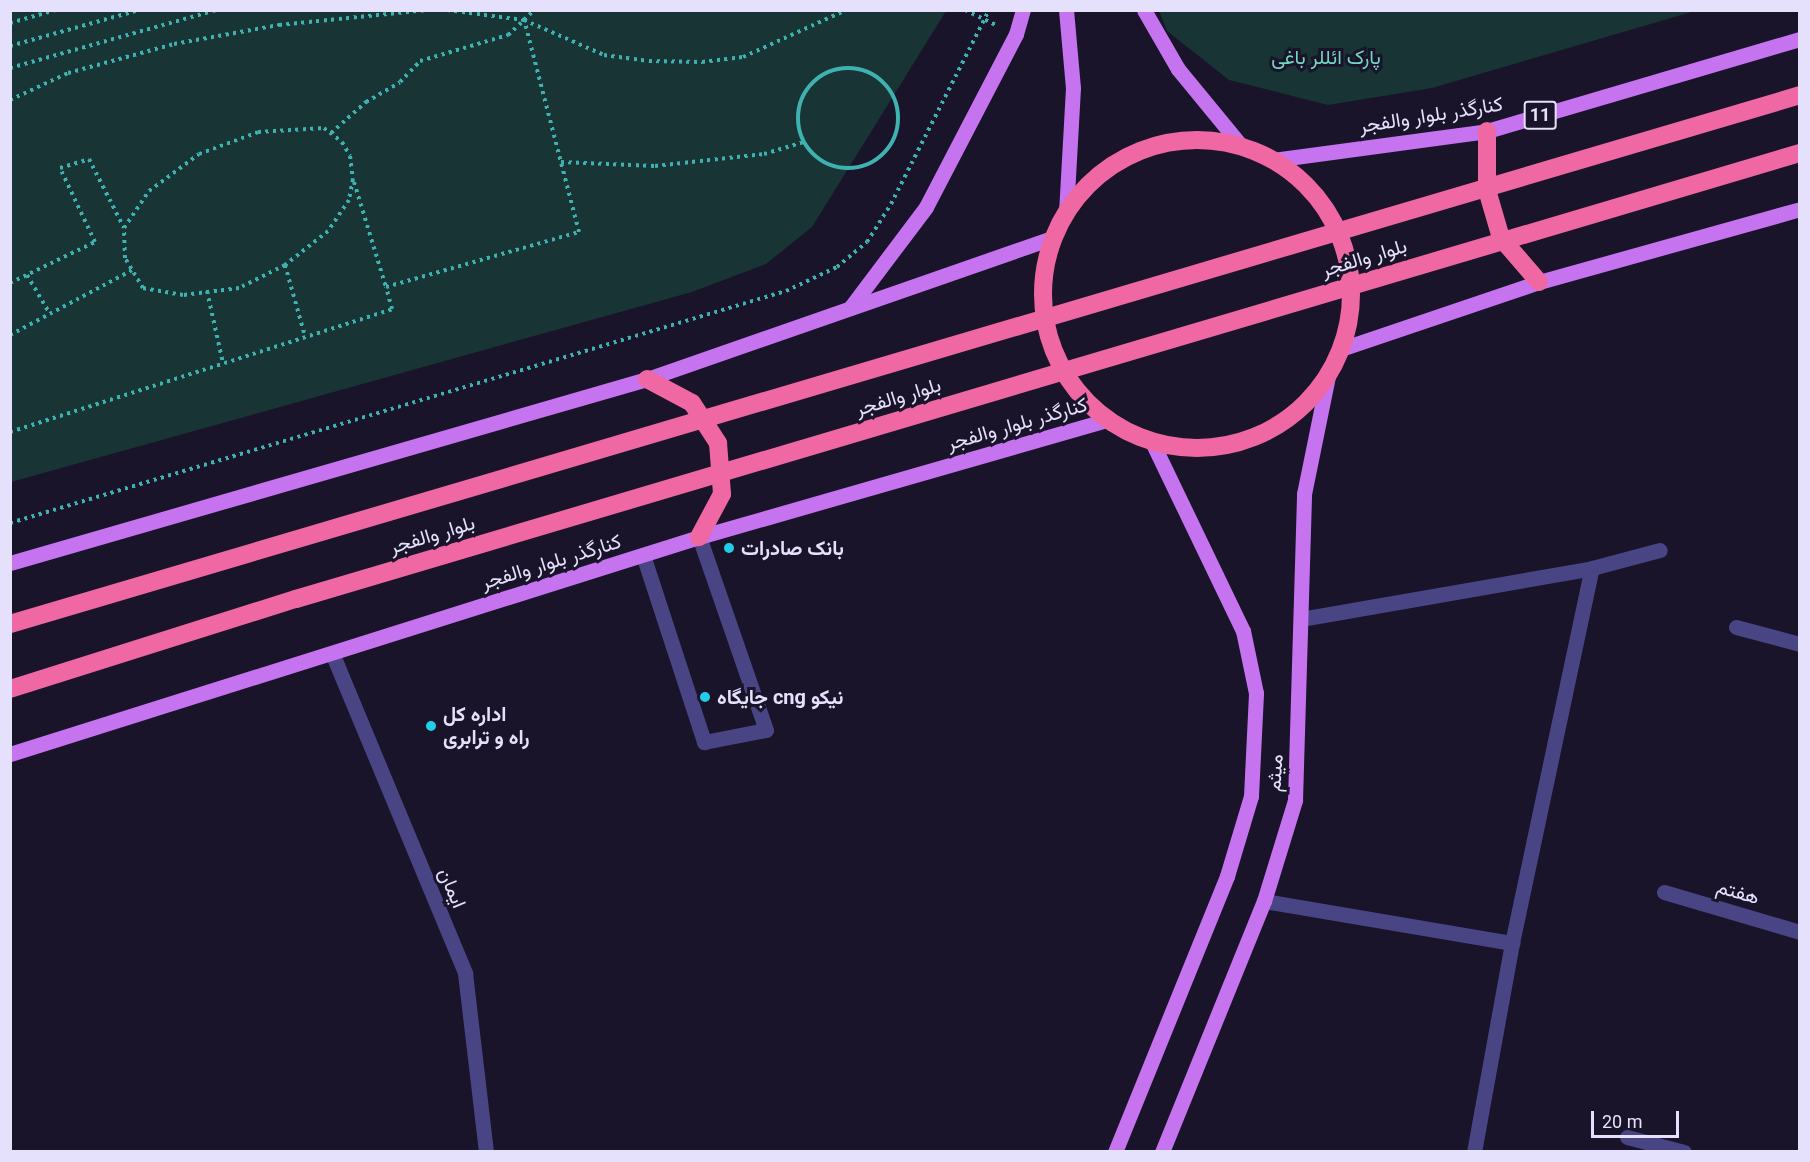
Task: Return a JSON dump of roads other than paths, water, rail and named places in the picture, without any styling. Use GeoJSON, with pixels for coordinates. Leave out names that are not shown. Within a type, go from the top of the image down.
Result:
{"type":"FeatureCollection","features":[{"type":"Feature","properties":{"kind":"highway","name":"بلوار والفجر"},"geometry":{"type":"LineString","coordinates":[[10,624],[278,548],[1800,95]]}},
{"type":"Feature","properties":{"kind":"highway"},"geometry":{"type":"LineString","coordinates":[[1487,130],[1487,190],[1501,238],[1539,282]]}},
{"type":"Feature","properties":{"kind":"highway"},"geometry":{"type":"LineString","coordinates":[[1202,141],[1242,147],[1273,160],[1301,181],[1337,230],[1352,289],[1341,349],[1328,376],[1302,407],[1269,430],[1232,445],[1192,448],[1152,442],[1107,420],[1075,389],[1052,350],[1043,307],[1045,262],[1066,213],[1091,182],[1124,158],[1162,144],[1202,141]]}},
{"type":"Feature","properties":{"kind":"highway","name":"بلوار والفجر"},"geometry":{"type":"LineString","coordinates":[[10,689],[296,599],[1800,153]]}},
{"type":"Feature","properties":{"kind":"highway"},"geometry":{"type":"LineString","coordinates":[[647,380],[693,403],[718,443],[722,494],[699,537]]}},
{"type":"Feature","properties":{"kind":"main road"},"geometry":{"type":"LineString","coordinates":[[850,309],[926,207],[1016,34],[1023,10]]}},
{"type":"Feature","properties":{"kind":"main road"},"geometry":{"type":"LineString","coordinates":[[1066,10],[1073,88],[1066,213]]}},
{"type":"Feature","properties":{"kind":"main road"},"geometry":{"type":"LineString","coordinates":[[1144,10],[1178,69],[1242,147]]}},
{"type":"Feature","properties":{"kind":"main road","name":"کنارگذر بلوار والفجر"},"geometry":{"type":"LineString","coordinates":[[1273,160],[1487,130],[1800,39]]}},
{"type":"Feature","properties":{"kind":"main road"},"geometry":{"type":"LineString","coordinates":[[1341,349],[1539,282],[1800,209]]}},
{"type":"Feature","properties":{"kind":"main road"},"geometry":{"type":"LineString","coordinates":[[10,563],[647,380],[1054,237]]}},
{"type":"Feature","properties":{"kind":"main road","name":"میثم"},"geometry":{"type":"LineString","coordinates":[[1162,1152],[1263,901],[1295,800],[1304,494],[1328,376]]}},
{"type":"Feature","properties":{"kind":"main road","name":"کنارگذر بلوار والفجر"},"geometry":{"type":"LineString","coordinates":[[10,754],[699,537],[1107,420]]}},
{"type":"Feature","properties":{"kind":"main road","name":"میثم"},"geometry":{"type":"LineString","coordinates":[[1115,1152],[1227,876],[1251,796],[1256,693],[1243,631],[1152,442]]}},
{"type":"Feature","properties":{"kind":"street"},"geometry":{"type":"LineString","coordinates":[[643,555],[704,742],[766,730],[699,537]]}},
{"type":"Feature","properties":{"kind":"street"},"geometry":{"type":"LineString","coordinates":[[1301,619],[1592,568],[1660,550]]}},
{"type":"Feature","properties":{"kind":"street"},"geometry":{"type":"LineString","coordinates":[[1474,1152],[1512,943],[1592,568]]}},
{"type":"Feature","properties":{"kind":"street"},"geometry":{"type":"LineString","coordinates":[[1736,627],[1800,645]]}},
{"type":"Feature","properties":{"kind":"street","name":"ایمان"},"geometry":{"type":"LineString","coordinates":[[332,653],[465,973],[486,1152]]}},
{"type":"Feature","properties":{"kind":"street","name":"هفتم"},"geometry":{"type":"LineString","coordinates":[[1664,892],[1800,932]]}},
{"type":"Feature","properties":{"kind":"street"},"geometry":{"type":"LineString","coordinates":[[1263,901],[1512,943]]}},
{"type":"Feature","properties":{"kind":"street"},"geometry":{"type":"LineString","coordinates":[[1627,1137],[1683,1152]]}},
{"type":"Feature","properties":{"kind":"place","name":"بانک صادرات"},"geometry":{"type":"Point","coordinates":[729,548]}},
{"type":"Feature","properties":{"kind":"place","name":"جایگاه cng نیکو"},"geometry":{"type":"Point","coordinates":[705,697]}},
{"type":"Feature","properties":{"kind":"place","name":"اداره کل راه و ترابری"},"geometry":{"type":"Point","coordinates":[431,726]}},
{"type":"Feature","properties":{"kind":"park label","name":"پارک ائللر باغی"},"geometry":{"type":"Point","coordinates":[1326,57]}}]}
